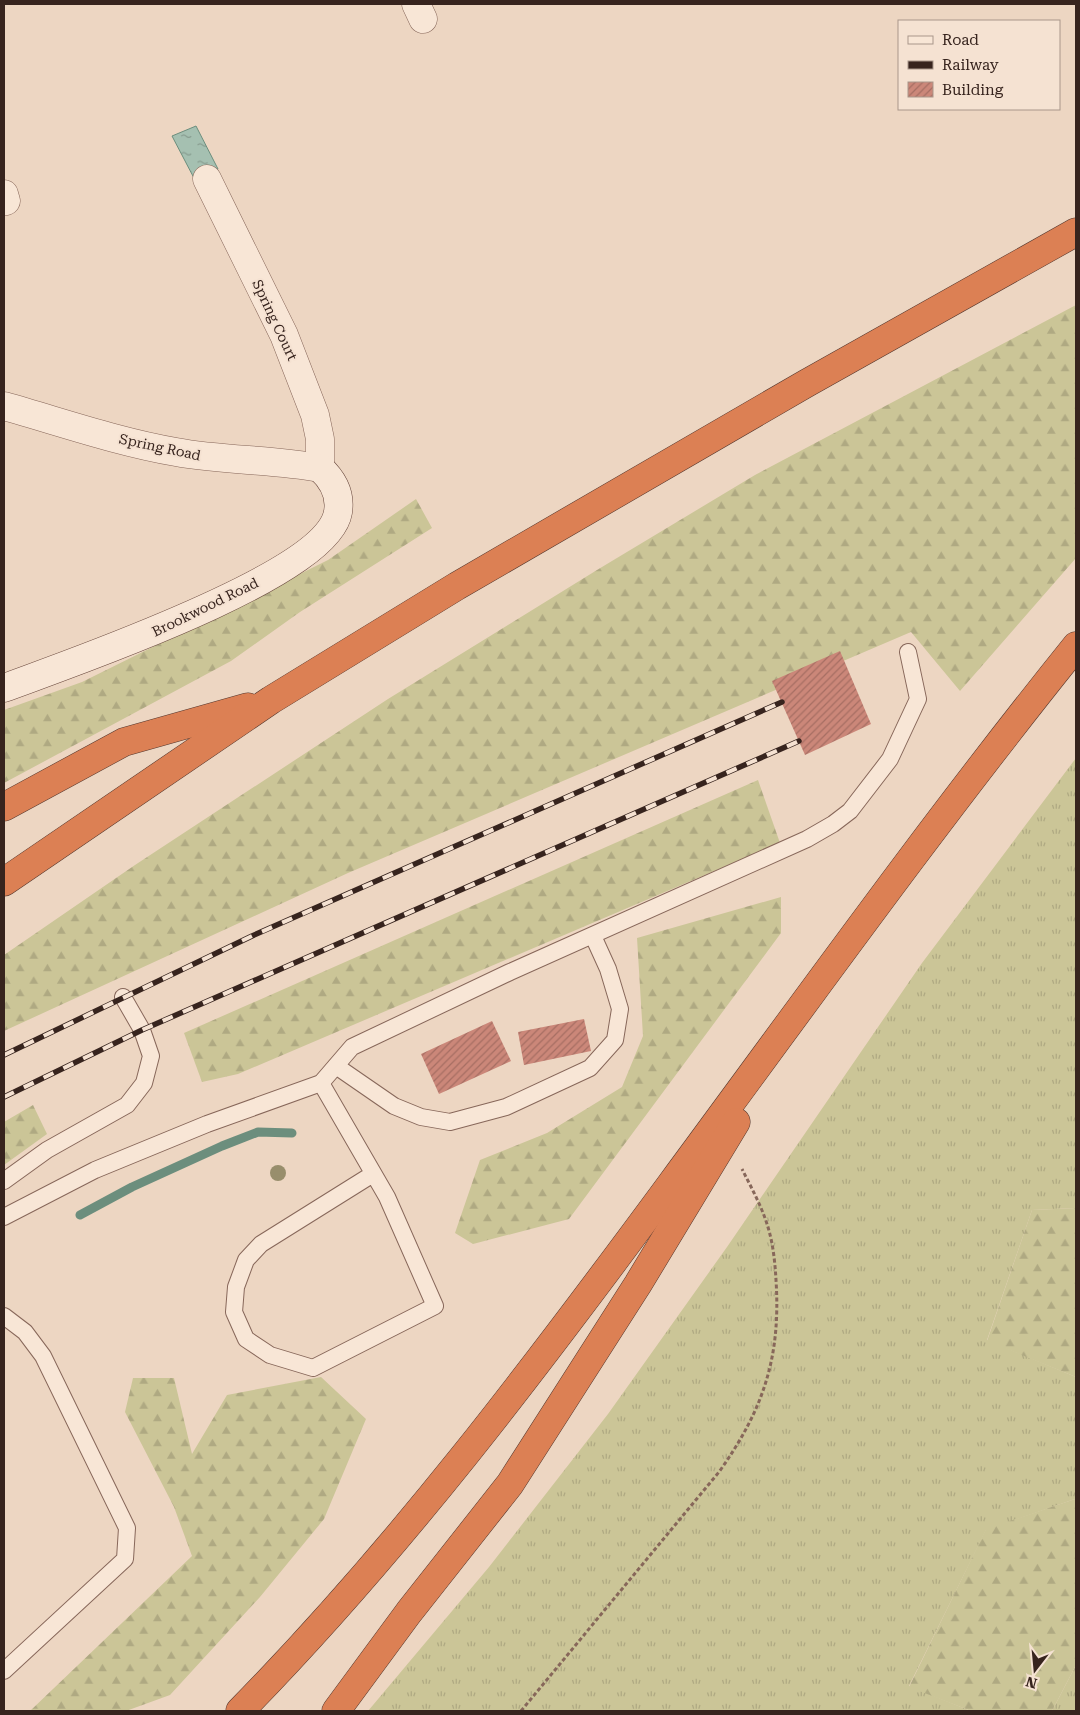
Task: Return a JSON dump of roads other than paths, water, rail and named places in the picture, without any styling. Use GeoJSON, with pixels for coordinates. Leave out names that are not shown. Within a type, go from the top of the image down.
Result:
{"type":"FeatureCollection","features":[{"type":"Feature","properties":{"kind":"highway"},"geometry":{"type":"LineString","coordinates":[[4,882],[271,700],[515,551],[807,383],[1076,232]]}},
{"type":"Feature","properties":{"kind":"highway"},"geometry":{"type":"LineString","coordinates":[[240,1711],[385,1552],[507,1404],[993,750],[1076,646]]}},
{"type":"Feature","properties":{"kind":"highway"},"geometry":{"type":"LineString","coordinates":[[4,807],[124,742],[271,700]]}},
{"type":"Feature","properties":{"kind":"highway"},"geometry":{"type":"LineString","coordinates":[[336,1711],[409,1612],[510,1484],[638,1284],[832,965]]}},
{"type":"Feature","properties":{"kind":"highway"},"geometry":{"type":"LineString","coordinates":[[319,1711],[409,1612]]}},
{"type":"Feature","properties":{"kind":"street","name":"Spring Court"},"geometry":{"type":"LineString","coordinates":[[207,179],[284,335],[315,416],[320,439],[320,468]]}},
{"type":"Feature","properties":{"kind":"street","name":"Spring Road"},"geometry":{"type":"LineString","coordinates":[[4,406],[120,439],[175,452],[209,458],[270,461],[320,468]]}},
{"type":"Feature","properties":{"kind":"street","name":"Brookwood Road"},"geometry":{"type":"LineString","coordinates":[[4,688],[126,643],[181,620],[236,595],[306,552],[332,526],[338,512],[334,484],[320,468]]}},
{"type":"Feature","properties":{"kind":"lane"},"geometry":{"type":"LineString","coordinates":[[4,1217],[95,1170],[207,1124],[321,1083],[352,1047],[510,972],[807,839],[833,824],[850,810],[890,760],[918,699],[908,652]]}},
{"type":"Feature","properties":{"kind":"lane"},"geometry":{"type":"LineString","coordinates":[[336,1066],[394,1106],[421,1117],[450,1122],[506,1107],[590,1068],[614,1040],[620,1009],[608,969],[593,936]]}},
{"type":"Feature","properties":{"kind":"lane"},"geometry":{"type":"LineString","coordinates":[[4,1180],[47,1150],[127,1105],[144,1083],[151,1056],[142,1030],[123,997]]}},
{"type":"Feature","properties":{"kind":"lane"},"geometry":{"type":"LineString","coordinates":[[321,1083],[387,1197],[435,1306],[313,1368],[270,1355],[246,1339],[234,1312],[236,1287],[246,1260],[261,1244],[373,1174]]}},
{"type":"Feature","properties":{"kind":"lane"},"geometry":{"type":"LineString","coordinates":[[4,1316],[25,1332],[43,1356],[127,1528],[125,1559],[4,1671]]}},
{"type":"Feature","properties":{"kind":"water"},"geometry":{"type":"Polygon","coordinates":[[[196,126],[218,169],[195,180],[172,136],[196,126]]]}},
{"type":"Feature","properties":{"kind":"waterway"},"geometry":{"type":"LineString","coordinates":[[80,1215],[132,1187],[222,1146],[258,1132],[292,1133]]}},
{"type":"Feature","properties":{"kind":"railway"},"geometry":{"type":"LineString","coordinates":[[4,1055],[252,936],[782,702]]}},
{"type":"Feature","properties":{"kind":"railway"},"geometry":{"type":"LineString","coordinates":[[4,1097],[142,1030],[799,741]]}}]}
